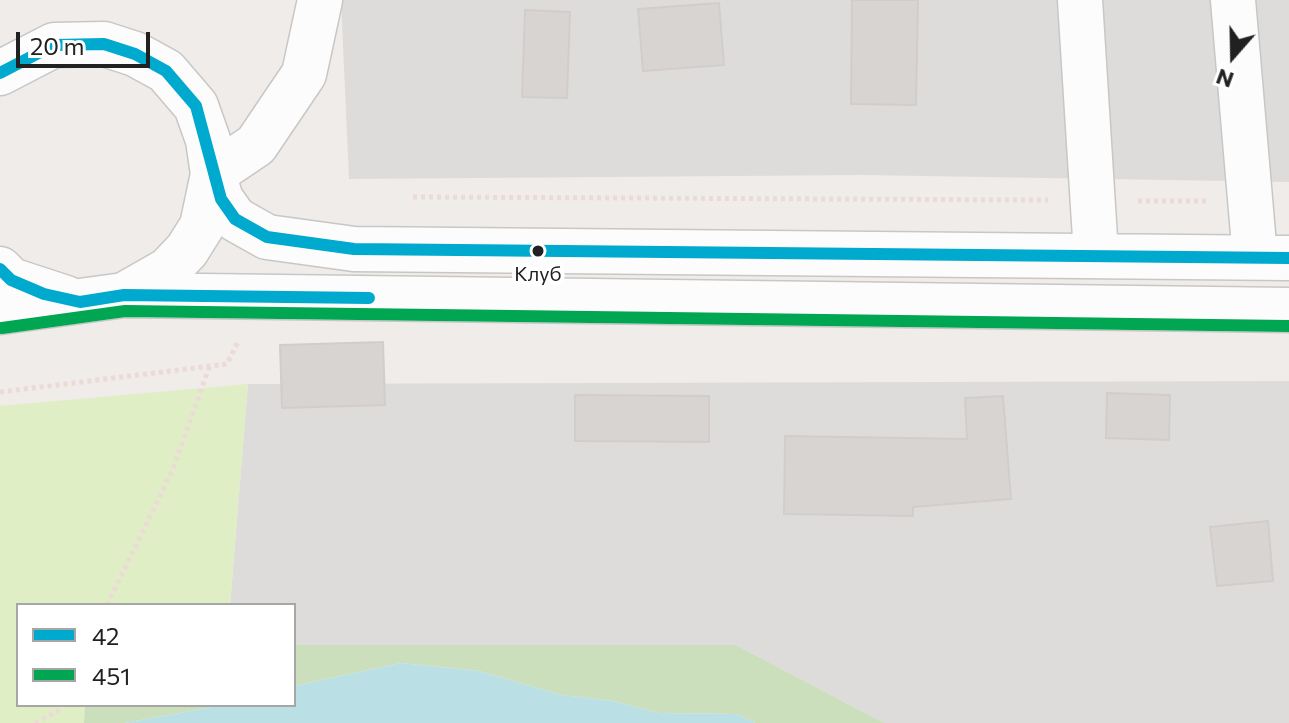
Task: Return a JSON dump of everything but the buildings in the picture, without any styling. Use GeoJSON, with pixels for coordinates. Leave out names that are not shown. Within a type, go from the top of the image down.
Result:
{"type":"FeatureCollection","features":[{"type":"Feature","properties":{"kind":"street"},"geometry":{"type":"LineString","coordinates":[[124,295],[168,270],[187,250],[202,226],[213,174],[256,145],[304,74],[320,0]]}},
{"type":"Feature","properties":{"kind":"street"},"geometry":{"type":"LineString","coordinates":[[1080,0],[1096,254]]}},
{"type":"Feature","properties":{"kind":"street"},"geometry":{"type":"LineString","coordinates":[[0,73],[54,45],[104,44],[135,54],[166,71],[196,106],[208,140],[213,174],[221,199],[235,219],[267,237],[354,249],[1272,258],[1250,202],[1233,0]]}},
{"type":"Feature","properties":{"kind":"street"},"geometry":{"type":"LineString","coordinates":[[0,269],[11,280],[80,302]]}},
{"type":"Feature","properties":{"kind":"street"},"geometry":{"type":"LineString","coordinates":[[0,312],[124,295],[1289,310]]}},
{"type":"Feature","properties":{"kind":"path"},"geometry":{"type":"LineString","coordinates":[[413,197],[1250,202]]}},
{"type":"Feature","properties":{"kind":"path"},"geometry":{"type":"LineString","coordinates":[[0,392],[227,364],[245,331]]}},
{"type":"Feature","properties":{"kind":"path"},"geometry":{"type":"LineString","coordinates":[[108,603],[173,469],[210,365]]}},
{"type":"Feature","properties":{"kind":"path"},"geometry":{"type":"LineString","coordinates":[[35,723],[60,707]]}},
{"type":"Feature","properties":{"kind":"shaded area"},"geometry":{"type":"Polygon","coordinates":[[[341,0],[1289,0],[1289,182],[863,175],[349,179],[341,0]]]}},
{"type":"Feature","properties":{"kind":"shaded area"},"geometry":{"type":"Polygon","coordinates":[[[1289,381],[1289,723],[884,723],[736,645],[296,645],[296,603],[230,603],[248,384],[1289,381]]]}},
{"type":"Feature","properties":{"kind":"green space"},"geometry":{"type":"Polygon","coordinates":[[[248,384],[230,603],[16,603],[16,707],[85,707],[84,723],[0,723],[0,406],[248,384]]]}},
{"type":"Feature","properties":{"kind":"green space"},"geometry":{"type":"Polygon","coordinates":[[[296,645],[736,645],[884,723],[755,723],[737,714],[659,713],[613,701],[561,695],[479,671],[401,663],[296,686],[296,645]]]}},
{"type":"Feature","properties":{"kind":"green space"},"geometry":{"type":"Polygon","coordinates":[[[85,707],[213,707],[124,723],[84,723],[85,707]]]}},
{"type":"Feature","properties":{"kind":"water"},"geometry":{"type":"Polygon","coordinates":[[[401,663],[479,671],[561,695],[613,701],[659,713],[737,714],[755,723],[124,723],[213,707],[296,707],[296,686],[401,663]]]}},
{"type":"Feature","properties":{"kind":"transit line","name":"42"},"geometry":{"type":"LineString","coordinates":[[0,73],[54,45],[104,44],[135,54],[166,71],[196,106],[221,199],[235,219],[267,237],[354,249],[1289,258]]}},
{"type":"Feature","properties":{"kind":"transit line","name":"42"},"geometry":{"type":"LineString","coordinates":[[0,269],[11,280],[44,294],[80,302],[124,295],[369,298]]}},
{"type":"Feature","properties":{"kind":"transit line","name":"451"},"geometry":{"type":"LineString","coordinates":[[2,328],[125,311],[1289,326]]}},
{"type":"Feature","properties":{"kind":"place","name":"Клуб"},"geometry":{"type":"Point","coordinates":[538,251]}}]}
